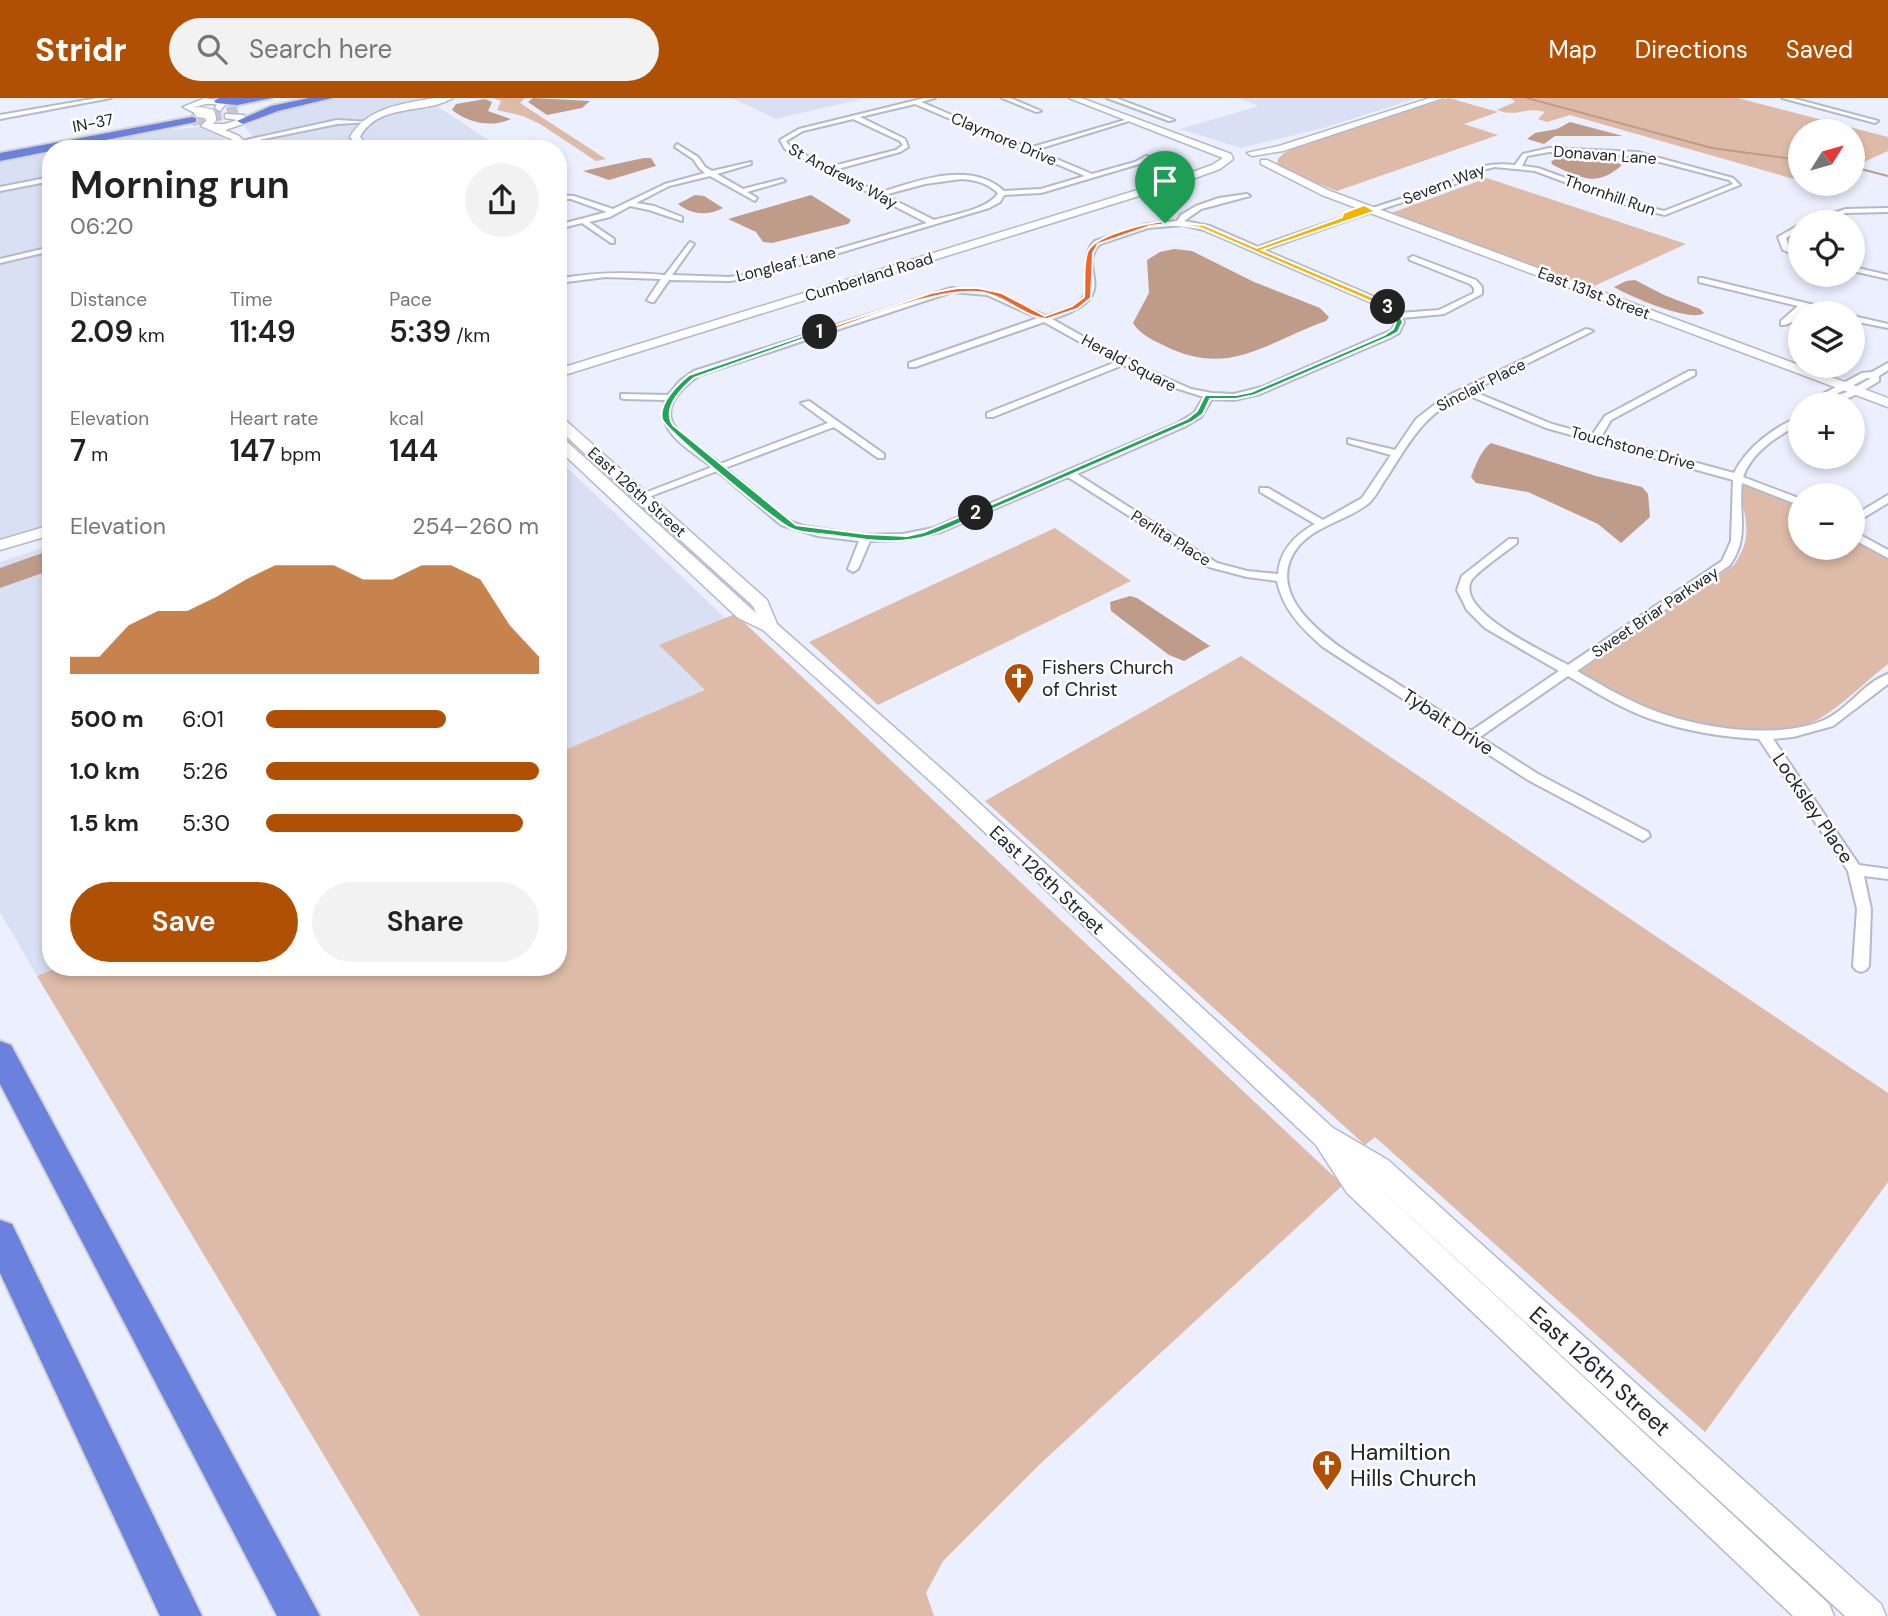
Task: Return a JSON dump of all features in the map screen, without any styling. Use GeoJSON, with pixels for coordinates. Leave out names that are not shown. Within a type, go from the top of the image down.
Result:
{"type":"FeatureCollection","features":[{"type":"Feature","properties":{"kind":"highway"},"geometry":{"type":"LineString","coordinates":[[217,102],[266,98]]}},
{"type":"Feature","properties":{"kind":"highway"},"geometry":{"type":"LineString","coordinates":[[237,116],[286,98]]}},
{"type":"Feature","properties":{"kind":"highway"},"geometry":{"type":"LineString","coordinates":[[237,116],[308,98]]}},
{"type":"Feature","properties":{"kind":"highway"},"geometry":{"type":"LineString","coordinates":[[237,116],[326,98]]}},
{"type":"Feature","properties":{"kind":"highway","name":"IN-37"},"geometry":{"type":"LineString","coordinates":[[63,140],[193,109]]}},
{"type":"Feature","properties":{"kind":"highway"},"geometry":{"type":"LineString","coordinates":[[109,140],[176,127],[210,124]]}},
{"type":"Feature","properties":{"kind":"highway","name":"IN-37"},"geometry":{"type":"LineString","coordinates":[[0,155],[42,145]]}},
{"type":"Feature","properties":{"kind":"highway"},"geometry":{"type":"LineString","coordinates":[[0,155],[42,152]]}},
{"type":"Feature","properties":{"kind":"highway"},"geometry":{"type":"LineString","coordinates":[[0,1054],[299,1616]]}},
{"type":"Feature","properties":{"kind":"highway"},"geometry":{"type":"LineString","coordinates":[[0,1236],[181,1616]]}},
{"type":"Feature","properties":{"kind":"main road"},"geometry":{"type":"LineString","coordinates":[[358,140],[355,137],[357,131],[367,122],[398,109],[449,98]]}},
{"type":"Feature","properties":{"kind":"main road"},"geometry":{"type":"LineString","coordinates":[[1073,98],[1239,154]]}},
{"type":"Feature","properties":{"kind":"main road","name":"Cumberland Road"},"geometry":{"type":"LineString","coordinates":[[567,370],[1180,180],[1216,167],[1239,154],[1280,149],[1439,98]]}},
{"type":"Feature","properties":{"kind":"main road"},"geometry":{"type":"LineString","coordinates":[[193,109],[217,102],[219,113],[237,116]]}},
{"type":"Feature","properties":{"kind":"main road"},"geometry":{"type":"LineString","coordinates":[[193,109],[209,114],[210,124]]}},
{"type":"Feature","properties":{"kind":"main road"},"geometry":{"type":"LineString","coordinates":[[210,124],[237,116]]}},
{"type":"Feature","properties":{"kind":"main road"},"geometry":{"type":"LineString","coordinates":[[237,116],[235,130],[243,140]]}},
{"type":"Feature","properties":{"kind":"main road"},"geometry":{"type":"LineString","coordinates":[[210,124],[239,140]]}},
{"type":"Feature","properties":{"kind":"main road"},"geometry":{"type":"LineString","coordinates":[[1188,139],[1239,154]]}},
{"type":"Feature","properties":{"kind":"main road","name":"Cumberland Road"},"geometry":{"type":"LineString","coordinates":[[1260,164],[1280,149]]}},
{"type":"Feature","properties":{"kind":"main road","name":"Cumberland Road"},"geometry":{"type":"LineString","coordinates":[[1180,180],[1238,165],[1239,154]]}},
{"type":"Feature","properties":{"kind":"main road","name":"East 131st Street"},"geometry":{"type":"LineString","coordinates":[[1239,154],[1370,209],[1888,404]]}},
{"type":"Feature","properties":{"kind":"main road","name":"East 126th Street"},"geometry":{"type":"LineString","coordinates":[[567,429],[761,604],[769,626]]}},
{"type":"Feature","properties":{"kind":"main road","name":"East 126th Street"},"geometry":{"type":"LineString","coordinates":[[567,449],[744,614],[769,626],[946,784],[1324,1136],[1379,1169],[1869,1616]]}},
{"type":"Feature","properties":{"kind":"main road"},"geometry":{"type":"LineString","coordinates":[[0,545],[42,533]]}},
{"type":"Feature","properties":{"kind":"main road","name":"East 126th Street"},"geometry":{"type":"LineString","coordinates":[[1324,1136],[1356,1184],[1816,1616]]}},
{"type":"Feature","properties":{"kind":"street"},"geometry":{"type":"LineString","coordinates":[[0,117],[108,98]]}},
{"type":"Feature","properties":{"kind":"street","name":"St Andrews Way"},"geometry":{"type":"LineString","coordinates":[[932,98],[794,132],[783,140],[788,148],[933,223]]}},
{"type":"Feature","properties":{"kind":"street"},"geometry":{"type":"LineString","coordinates":[[1005,98],[1038,111]]}},
{"type":"Feature","properties":{"kind":"street"},"geometry":{"type":"LineString","coordinates":[[1110,98],[1171,120]]}},
{"type":"Feature","properties":{"kind":"street"},"geometry":{"type":"LineString","coordinates":[[1785,98],[1875,121]]}},
{"type":"Feature","properties":{"kind":"street","name":"Claymore Drive"},"geometry":{"type":"LineString","coordinates":[[915,102],[1093,177]]}},
{"type":"Feature","properties":{"kind":"street"},"geometry":{"type":"LineString","coordinates":[[829,169],[898,151],[906,146],[903,139],[854,117]]}},
{"type":"Feature","properties":{"kind":"street"},"geometry":{"type":"LineString","coordinates":[[1029,150],[1133,120]]}},
{"type":"Feature","properties":{"kind":"street"},"geometry":{"type":"LineString","coordinates":[[258,140],[337,122],[367,122]]}},
{"type":"Feature","properties":{"kind":"street"},"geometry":{"type":"LineString","coordinates":[[677,146],[690,153],[710,173],[755,199]]}},
{"type":"Feature","properties":{"kind":"street","name":"Donavan Lane"},"geometry":{"type":"LineString","coordinates":[[1518,166],[1525,155],[1549,150],[1637,154],[1660,158],[1736,182]]}},
{"type":"Feature","properties":{"kind":"street"},"geometry":{"type":"LineString","coordinates":[[878,195],[951,177],[985,181],[996,186],[1002,194],[1038,192],[1137,163],[1148,157]]}},
{"type":"Feature","properties":{"kind":"street"},"geometry":{"type":"LineString","coordinates":[[567,225],[614,212],[655,189],[749,163]]}},
{"type":"Feature","properties":{"kind":"street","name":"Thornhill Run"},"geometry":{"type":"LineString","coordinates":[[1518,166],[1545,172],[1637,207],[1665,213],[1737,185],[1736,182]]}},
{"type":"Feature","properties":{"kind":"street","name":"Severn Way"},"geometry":{"type":"LineString","coordinates":[[1257,250],[1370,209],[1447,186],[1480,168],[1518,166]]}},
{"type":"Feature","properties":{"kind":"street"},"geometry":{"type":"LineString","coordinates":[[0,189],[42,181]]}},
{"type":"Feature","properties":{"kind":"street"},"geometry":{"type":"LineString","coordinates":[[742,191],[782,181]]}},
{"type":"Feature","properties":{"kind":"street","name":"Longleaf Lane"},"geometry":{"type":"LineString","coordinates":[[567,279],[592,275],[727,279],[753,276],[987,207],[998,201],[1002,194]]}},
{"type":"Feature","properties":{"kind":"street"},"geometry":{"type":"LineString","coordinates":[[1179,223],[1183,214],[1189,211],[1229,198],[1247,196]]}},
{"type":"Feature","properties":{"kind":"street"},"geometry":{"type":"LineString","coordinates":[[567,198],[614,212]]}},
{"type":"Feature","properties":{"kind":"street"},"geometry":{"type":"LineString","coordinates":[[628,204],[651,208],[679,219]]}},
{"type":"Feature","properties":{"kind":"street"},"geometry":{"type":"LineString","coordinates":[[1865,211],[1888,210]]}},
{"type":"Feature","properties":{"kind":"street"},"geometry":{"type":"LineString","coordinates":[[583,221],[611,241]]}},
{"type":"Feature","properties":{"kind":"street"},"geometry":{"type":"LineString","coordinates":[[912,365],[1075,307],[1087,298],[1090,253],[1096,243],[1149,224],[1179,223],[1202,227],[1382,304],[1397,316],[1441,312],[1478,294],[1478,287],[1473,282],[1413,258]]}},
{"type":"Feature","properties":{"kind":"street"},"geometry":{"type":"LineString","coordinates":[[1788,234],[1782,237],[1783,243],[1788,247]]}},
{"type":"Feature","properties":{"kind":"street"},"geometry":{"type":"LineString","coordinates":[[651,300],[690,244]]}},
{"type":"Feature","properties":{"kind":"street"},"geometry":{"type":"LineString","coordinates":[[0,261],[42,251]]}},
{"type":"Feature","properties":{"kind":"street"},"geometry":{"type":"LineString","coordinates":[[1865,272],[1885,276],[1888,266]]}},
{"type":"Feature","properties":{"kind":"street"},"geometry":{"type":"LineString","coordinates":[[1703,279],[1788,301]]}},
{"type":"Feature","properties":{"kind":"street","name":"Herald Square"},"geometry":{"type":"LineString","coordinates":[[673,398],[682,383],[704,370],[934,295],[957,290],[976,290],[1000,295],[1182,391],[1208,397],[1236,397],[1260,391],[1393,333],[1399,325],[1397,316]]}},
{"type":"Feature","properties":{"kind":"street"},"geometry":{"type":"LineString","coordinates":[[1784,323],[1788,320]]}},
{"type":"Feature","properties":{"kind":"street"},"geometry":{"type":"LineString","coordinates":[[1865,320],[1888,326]]}},
{"type":"Feature","properties":{"kind":"street","name":"Sinclair Place"},"geometry":{"type":"LineString","coordinates":[[1283,578],[1284,562],[1295,543],[1366,500],[1424,415],[1439,404],[1589,331]]}},
{"type":"Feature","properties":{"kind":"street"},"geometry":{"type":"LineString","coordinates":[[990,415],[1126,361]]}},
{"type":"Feature","properties":{"kind":"street"},"geometry":{"type":"LineString","coordinates":[[1846,392],[1875,379],[1874,375],[1888,366]]}},
{"type":"Feature","properties":{"kind":"street"},"geometry":{"type":"LineString","coordinates":[[1595,438],[1608,418],[1692,373]]}},
{"type":"Feature","properties":{"kind":"street","name":"Touchstone Drive"},"geometry":{"type":"LineString","coordinates":[[1465,391],[1531,420],[1738,477],[1788,498]]}},
{"type":"Feature","properties":{"kind":"street"},"geometry":{"type":"LineString","coordinates":[[624,396],[673,398],[664,414],[670,426],[718,468],[794,527],[866,537],[907,538],[926,534],[1189,421],[1200,412],[1208,397]]}},
{"type":"Feature","properties":{"kind":"street"},"geometry":{"type":"LineString","coordinates":[[806,403],[881,456]]}},
{"type":"Feature","properties":{"kind":"street"},"geometry":{"type":"LineString","coordinates":[[642,496],[835,424]]}},
{"type":"Feature","properties":{"kind":"street"},"geometry":{"type":"LineString","coordinates":[[1738,477],[1745,460],[1754,451],[1788,428]]}},
{"type":"Feature","properties":{"kind":"street"},"geometry":{"type":"LineString","coordinates":[[1351,441],[1398,454]]}},
{"type":"Feature","properties":{"kind":"street","name":"Perlita Place"},"geometry":{"type":"LineString","coordinates":[[1069,473],[1213,565],[1247,574],[1283,578]]}},
{"type":"Feature","properties":{"kind":"street","name":"Sweet Briar Parkway"},"geometry":{"type":"LineString","coordinates":[[1471,737],[1731,558],[1737,546],[1735,486],[1738,477]]}},
{"type":"Feature","properties":{"kind":"street"},"geometry":{"type":"LineString","coordinates":[[1264,490],[1324,524]]}},
{"type":"Feature","properties":{"kind":"street"},"geometry":{"type":"LineString","coordinates":[[1865,512],[1888,498]]}},
{"type":"Feature","properties":{"kind":"street"},"geometry":{"type":"LineString","coordinates":[[853,569],[866,537]]}},
{"type":"Feature","properties":{"kind":"street"},"geometry":{"type":"LineString","coordinates":[[1513,541],[1469,573],[1464,583],[1465,600],[1478,616],[1606,693],[1663,718],[1701,729],[1763,735],[1793,733],[1829,723],[1888,678]]}},
{"type":"Feature","properties":{"kind":"street"},"geometry":{"type":"LineString","coordinates":[[1865,541],[1888,555]]}},
{"type":"Feature","properties":{"kind":"street","name":"Tybalt Drive"},"geometry":{"type":"LineString","coordinates":[[1283,578],[1288,601],[1310,631],[1533,777],[1643,836]]}},
{"type":"Feature","properties":{"kind":"street","name":"Locksley Place"},"geometry":{"type":"LineString","coordinates":[[1763,735],[1855,870],[1864,909],[1861,966]]}},
{"type":"Feature","properties":{"kind":"street"},"geometry":{"type":"LineString","coordinates":[[1855,870],[1888,874]]}},
{"type":"Feature","properties":{"kind":"shaded area"},"geometry":{"type":"Polygon","coordinates":[[[333,98],[451,98],[431,102],[488,140],[256,140],[244,127],[259,117],[297,105],[333,98]]]}},
{"type":"Feature","properties":{"kind":"shaded area"},"geometry":{"type":"Polygon","coordinates":[[[493,98],[525,98],[520,103],[606,159],[596,161],[540,124],[523,116],[497,110],[501,101],[493,98]]]}},
{"type":"Feature","properties":{"kind":"shaded area"},"geometry":{"type":"Polygon","coordinates":[[[533,98],[590,101],[582,108],[547,115],[528,102],[533,98]]]}},
{"type":"Feature","properties":{"kind":"shaded area"},"geometry":{"type":"Polygon","coordinates":[[[732,98],[866,98],[776,119],[732,98]]]}},
{"type":"Feature","properties":{"kind":"shaded area"},"geometry":{"type":"Polygon","coordinates":[[[1237,98],[1417,98],[1327,127],[1241,148],[1180,129],[1259,106],[1237,98]]]}},
{"type":"Feature","properties":{"kind":"shaded area"},"geometry":{"type":"Polygon","coordinates":[[[1449,98],[1498,112],[1464,124],[1498,135],[1337,191],[1277,165],[1278,159],[1284,153],[1317,139],[1449,98]]]}},
{"type":"Feature","properties":{"kind":"shaded area"},"geometry":{"type":"Polygon","coordinates":[[[1511,98],[1738,98],[1819,119],[1788,119],[1788,177],[1570,115],[1547,122],[1538,119],[1545,112],[1533,110],[1510,113],[1497,110],[1515,102],[1511,98]]]}},
{"type":"Feature","properties":{"kind":"shaded area"},"geometry":{"type":"Polygon","coordinates":[[[485,99],[492,102],[488,111],[511,119],[480,123],[452,110],[456,104],[485,99]]]}},
{"type":"Feature","properties":{"kind":"shaded area"},"geometry":{"type":"Polygon","coordinates":[[[1570,122],[1623,136],[1555,136],[1544,144],[1527,139],[1535,133],[1557,129],[1570,122]]]}},
{"type":"Feature","properties":{"kind":"shaded area"},"geometry":{"type":"Polygon","coordinates":[[[208,126],[226,140],[113,140],[166,130],[208,126]]]}},
{"type":"Feature","properties":{"kind":"shaded area"},"geometry":{"type":"Polygon","coordinates":[[[1866,131],[1888,137],[1888,151],[1866,161],[1866,131]]]}},
{"type":"Feature","properties":{"kind":"shaded area"},"geometry":{"type":"Polygon","coordinates":[[[42,154],[42,178],[0,186],[0,161],[42,154]]]}},
{"type":"Feature","properties":{"kind":"shaded area"},"geometry":{"type":"Polygon","coordinates":[[[651,158],[656,166],[609,180],[583,171],[651,158]]]}},
{"type":"Feature","properties":{"kind":"shaded area"},"geometry":{"type":"Polygon","coordinates":[[[1556,158],[1611,160],[1622,165],[1605,176],[1589,178],[1553,165],[1551,162],[1556,158]]]}},
{"type":"Feature","properties":{"kind":"shaded area"},"geometry":{"type":"Polygon","coordinates":[[[1487,178],[1686,244],[1590,288],[1391,213],[1487,178]]]}},
{"type":"Feature","properties":{"kind":"shaded area"},"geometry":{"type":"Polygon","coordinates":[[[42,183],[42,527],[0,540],[0,191],[42,183]]]}},
{"type":"Feature","properties":{"kind":"shaded area"},"geometry":{"type":"Polygon","coordinates":[[[695,195],[704,196],[723,208],[700,213],[678,204],[695,195]]]}},
{"type":"Feature","properties":{"kind":"shaded area"},"geometry":{"type":"Polygon","coordinates":[[[811,195],[851,220],[848,224],[772,243],[763,242],[756,232],[728,219],[811,195]]]}},
{"type":"Feature","properties":{"kind":"shaded area"},"geometry":{"type":"Polygon","coordinates":[[[1174,249],[1192,251],[1254,282],[1320,308],[1329,317],[1326,321],[1265,347],[1228,358],[1208,359],[1186,355],[1163,345],[1151,339],[1133,323],[1149,293],[1147,260],[1160,252],[1174,249]]]}},
{"type":"Feature","properties":{"kind":"shaded area"},"geometry":{"type":"Polygon","coordinates":[[[1635,280],[1704,313],[1697,315],[1674,312],[1614,287],[1635,280]]]}},
{"type":"Feature","properties":{"kind":"shaded area"},"geometry":{"type":"Polygon","coordinates":[[[1491,443],[1596,476],[1642,487],[1648,494],[1650,517],[1621,543],[1598,524],[1528,492],[1476,483],[1471,477],[1482,453],[1491,443]]]}},
{"type":"Feature","properties":{"kind":"shaded area"},"geometry":{"type":"Polygon","coordinates":[[[567,468],[725,618],[660,645],[706,690],[567,749],[567,468]]]}},
{"type":"Feature","properties":{"kind":"shaded area"},"geometry":{"type":"Polygon","coordinates":[[[1747,484],[1788,501],[1788,560],[1865,560],[1865,545],[1888,557],[1888,664],[1826,715],[1798,727],[1751,732],[1700,726],[1676,720],[1635,705],[1579,672],[1734,565],[1746,536],[1746,519],[1740,488],[1747,484]]]}},
{"type":"Feature","properties":{"kind":"shaded area"},"geometry":{"type":"Polygon","coordinates":[[[1055,528],[1131,581],[878,705],[809,642],[1055,528]]]}},
{"type":"Feature","properties":{"kind":"shaded area"},"geometry":{"type":"Polygon","coordinates":[[[42,548],[42,974],[37,976],[0,912],[0,562],[42,548]]]}},
{"type":"Feature","properties":{"kind":"shaded area"},"geometry":{"type":"Polygon","coordinates":[[[42,553],[42,573],[0,588],[0,568],[42,553]]]}},
{"type":"Feature","properties":{"kind":"shaded area"},"geometry":{"type":"Polygon","coordinates":[[[1130,596],[1210,646],[1184,661],[1169,655],[1111,611],[1110,602],[1130,596]]]}},
{"type":"Feature","properties":{"kind":"shaded area"},"geometry":{"type":"Polygon","coordinates":[[[735,614],[1343,1185],[1040,1464],[943,1561],[926,1593],[934,1616],[420,1616],[37,976],[42,974],[42,976],[567,976],[567,749],[705,690],[659,645],[735,614]]]}},
{"type":"Feature","properties":{"kind":"shaded area"},"geometry":{"type":"Polygon","coordinates":[[[1241,656],[1888,1093],[1888,1182],[1705,1432],[1375,1137],[1365,1145],[985,801],[1241,656]]]}},
{"type":"Feature","properties":{"kind":"waterway"},"geometry":{"type":"LineString","coordinates":[[1527,98],[1712,148],[1788,158]]}},
{"type":"Feature","properties":{"kind":"waterway"},"geometry":{"type":"LineString","coordinates":[[1866,170],[1888,176]]}},
{"type":"Feature","properties":{"kind":"tunnel"},"geometry":{"type":"LineString","coordinates":[[192,120],[238,111]]}},
{"type":"Feature","properties":{"kind":"place","name":"Fishers Church of Christ"},"geometry":{"type":"Point","coordinates":[1019,705]}},
{"type":"Feature","properties":{"kind":"place","name":"Hamiltion Hills Church"},"geometry":{"type":"Point","coordinates":[1327,1492]}},
{"type":"Feature","properties":{"kind":"route"},"geometry":{"type":"LineString","coordinates":[[1165,223],[1149,224],[1096,243],[1090,253],[1089,294],[1085,301],[1075,307],[1045,318],[1005,297],[987,291],[942,292],[697,373],[678,388],[666,409],[665,419],[718,468],[785,523],[805,530],[866,537],[916,537],[1181,425],[1198,415],[1208,397],[1227,398],[1253,394],[1387,336],[1396,331],[1399,325],[1396,313],[1388,307],[1257,250],[1345,218],[1373,211],[1364,207],[1345,214],[1345,218],[1312,229],[1257,250],[1202,227],[1165,223]]}}]}
